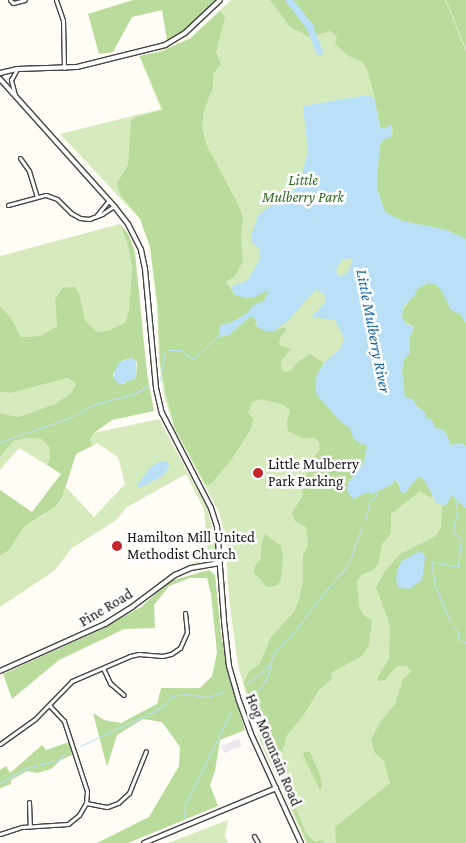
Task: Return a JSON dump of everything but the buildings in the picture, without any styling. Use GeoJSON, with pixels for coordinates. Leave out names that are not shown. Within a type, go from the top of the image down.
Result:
{"type":"FeatureCollection","features":[{"type":"Feature","properties":{"kind":"street"},"geometry":{"type":"LineString","coordinates":[[10,0],[13,3],[25,0]]}},
{"type":"Feature","properties":{"kind":"street"},"geometry":{"type":"LineString","coordinates":[[56,0],[63,20],[64,68]]}},
{"type":"Feature","properties":{"kind":"street"},"geometry":{"type":"LineString","coordinates":[[0,73],[17,69],[64,68],[134,53],[176,40],[220,0]]}},
{"type":"Feature","properties":{"kind":"street"},"geometry":{"type":"LineString","coordinates":[[15,95],[11,80],[17,69]]}},
{"type":"Feature","properties":{"kind":"street","name":"Hog Mountain Road"},"geometry":{"type":"LineString","coordinates":[[0,79],[114,206],[128,224],[143,259],[155,378],[162,413],[211,508],[217,527],[224,621],[230,666],[244,717],[301,843]]}},
{"type":"Feature","properties":{"kind":"street"},"geometry":{"type":"LineString","coordinates":[[20,158],[29,171],[37,197]]}},
{"type":"Feature","properties":{"kind":"street"},"geometry":{"type":"LineString","coordinates":[[8,206],[46,195],[57,199],[71,213],[80,218],[89,218],[102,214],[114,206]]}},
{"type":"Feature","properties":{"kind":"street"},"geometry":{"type":"LineString","coordinates":[[97,215],[109,200]]}},
{"type":"Feature","properties":{"kind":"street","name":"Pine Road"},"geometry":{"type":"LineString","coordinates":[[0,671],[105,624],[132,607],[175,575],[191,568],[220,563]]}},
{"type":"Feature","properties":{"kind":"street"},"geometry":{"type":"LineString","coordinates":[[0,744],[35,719],[72,681],[140,654],[162,656],[171,654],[180,648],[186,632],[185,613]]}},
{"type":"Feature","properties":{"kind":"street"},"geometry":{"type":"LineString","coordinates":[[103,668],[110,683],[124,695]]}},
{"type":"Feature","properties":{"kind":"street"},"geometry":{"type":"LineString","coordinates":[[0,834],[30,826],[68,824],[79,815],[86,803],[87,791],[64,721],[49,705]]}},
{"type":"Feature","properties":{"kind":"street"},"geometry":{"type":"LineString","coordinates":[[86,803],[107,806],[118,803],[129,793],[146,751]]}},
{"type":"Feature","properties":{"kind":"street"},"geometry":{"type":"LineString","coordinates":[[144,843],[276,788]]}},
{"type":"Feature","properties":{"kind":"street"},"geometry":{"type":"LineString","coordinates":[[29,802],[30,826]]}},
{"type":"Feature","properties":{"kind":"street"},"geometry":{"type":"LineString","coordinates":[[254,836],[258,843]]}},
{"type":"Feature","properties":{"kind":"shaded area"},"geometry":{"type":"Polygon","coordinates":[[[239,739],[242,746],[224,753],[221,746],[239,739]]]}},
{"type":"Feature","properties":{"kind":"green space"},"geometry":{"type":"Polygon","coordinates":[[[133,0],[218,0],[177,36],[167,40],[162,10],[132,17],[113,52],[99,54],[88,14],[133,0]]]}},
{"type":"Feature","properties":{"kind":"green space","name":"Little Mulberry Park"},"geometry":{"type":"Polygon","coordinates":[[[231,0],[446,0],[466,49],[466,843],[306,843],[261,744],[238,666],[229,599],[225,536],[219,512],[174,428],[164,395],[159,361],[157,307],[150,247],[140,219],[60,134],[161,109],[139,56],[160,51],[190,38],[231,0]]]}},
{"type":"Feature","properties":{"kind":"green space"},"geometry":{"type":"Polygon","coordinates":[[[270,0],[445,0],[466,52],[466,239],[447,230],[402,221],[385,212],[377,188],[378,166],[380,146],[383,140],[392,136],[393,130],[392,126],[385,129],[380,127],[367,69],[362,62],[349,56],[335,44],[337,36],[330,31],[309,37],[290,27],[270,0]]]}},
{"type":"Feature","properties":{"kind":"green space"},"geometry":{"type":"Polygon","coordinates":[[[446,0],[466,0],[466,49],[446,0]]]}},
{"type":"Feature","properties":{"kind":"green space"},"geometry":{"type":"Polygon","coordinates":[[[220,11],[225,17],[216,52],[221,64],[213,74],[213,88],[204,110],[202,127],[206,144],[238,204],[243,218],[241,238],[243,261],[235,276],[226,282],[235,295],[268,291],[269,294],[265,300],[253,306],[249,312],[230,323],[220,325],[219,337],[229,335],[251,316],[256,320],[255,325],[274,331],[285,327],[286,330],[280,338],[279,345],[291,349],[281,361],[282,370],[285,372],[292,370],[297,362],[310,354],[323,362],[317,395],[339,420],[350,428],[359,443],[366,445],[367,448],[363,464],[348,483],[355,499],[363,493],[369,492],[372,494],[391,485],[395,480],[404,493],[419,476],[425,481],[432,495],[431,498],[420,491],[391,514],[391,533],[382,544],[378,564],[373,570],[361,575],[357,581],[359,606],[363,615],[372,620],[369,645],[362,656],[331,673],[332,679],[319,690],[303,716],[287,735],[280,759],[281,774],[306,833],[315,842],[322,840],[325,843],[308,843],[262,743],[244,683],[249,671],[259,665],[271,637],[294,612],[299,600],[303,580],[303,556],[308,544],[306,527],[295,521],[292,513],[303,495],[301,482],[309,470],[312,459],[319,451],[320,444],[316,438],[302,438],[288,431],[287,423],[290,410],[284,405],[261,399],[252,402],[248,413],[253,418],[251,429],[231,460],[211,484],[206,485],[175,428],[166,395],[160,361],[158,307],[150,247],[140,218],[120,195],[117,183],[128,165],[131,121],[136,117],[163,110],[140,56],[161,52],[190,39],[220,11]]]}},
{"type":"Feature","properties":{"kind":"green space"},"geometry":{"type":"Polygon","coordinates":[[[120,224],[128,246],[132,268],[129,310],[125,323],[108,332],[97,332],[85,320],[80,296],[55,300],[57,326],[40,336],[21,337],[12,319],[0,306],[0,256],[120,224]]]}},
{"type":"Feature","properties":{"kind":"green space"},"geometry":{"type":"Polygon","coordinates":[[[120,224],[129,235],[135,252],[147,373],[154,411],[112,420],[94,433],[90,439],[92,446],[76,454],[63,495],[56,506],[24,527],[9,550],[0,556],[0,490],[32,512],[61,474],[47,465],[50,458],[50,448],[41,439],[27,438],[14,441],[0,457],[0,413],[18,417],[55,404],[70,394],[76,384],[68,378],[11,393],[0,392],[0,306],[12,319],[21,337],[40,336],[57,326],[55,300],[62,288],[75,287],[80,296],[85,320],[97,332],[108,331],[125,323],[129,310],[132,268],[128,246],[120,224]],[[131,358],[122,361],[113,377],[124,384],[128,380],[136,378],[137,362],[131,358]]]}},
{"type":"Feature","properties":{"kind":"green space"},"geometry":{"type":"Polygon","coordinates":[[[428,283],[435,284],[442,291],[451,310],[460,314],[466,323],[466,446],[460,443],[451,445],[445,431],[434,427],[432,420],[426,418],[424,411],[405,397],[402,371],[404,359],[410,353],[410,337],[414,329],[412,325],[403,321],[402,312],[417,289],[428,283]]]}},
{"type":"Feature","properties":{"kind":"green space"},"geometry":{"type":"Polygon","coordinates":[[[68,378],[76,384],[70,394],[55,404],[18,417],[0,413],[0,392],[11,393],[68,378]]]}},
{"type":"Feature","properties":{"kind":"green space"},"geometry":{"type":"Polygon","coordinates":[[[159,419],[208,510],[216,547],[214,559],[189,565],[208,555],[204,509],[186,474],[127,507],[115,521],[72,548],[54,571],[0,607],[0,556],[9,550],[24,527],[44,515],[63,495],[66,487],[94,517],[125,484],[118,457],[97,443],[92,446],[90,439],[94,433],[159,419]]]}},
{"type":"Feature","properties":{"kind":"green space"},"geometry":{"type":"Polygon","coordinates":[[[27,438],[41,439],[50,448],[50,458],[47,465],[19,448],[0,470],[0,457],[14,441],[27,438]]]}},
{"type":"Feature","properties":{"kind":"green space"},"geometry":{"type":"Polygon","coordinates":[[[452,495],[466,508],[466,843],[336,843],[335,827],[390,783],[384,761],[375,753],[371,740],[381,721],[395,704],[403,679],[412,671],[406,666],[397,666],[385,680],[378,681],[377,678],[389,659],[390,625],[376,587],[385,571],[400,554],[436,536],[441,528],[442,506],[446,505],[452,495]]]}},
{"type":"Feature","properties":{"kind":"green space"},"geometry":{"type":"Polygon","coordinates":[[[265,534],[281,546],[283,557],[281,579],[278,585],[272,587],[267,587],[254,573],[254,567],[261,559],[261,546],[265,534]]]}},
{"type":"Feature","properties":{"kind":"green space"},"geometry":{"type":"Polygon","coordinates":[[[209,570],[215,575],[221,634],[229,677],[245,730],[220,740],[215,771],[210,785],[218,806],[128,843],[97,843],[149,817],[179,766],[180,747],[162,722],[143,719],[117,735],[107,767],[93,713],[104,720],[121,723],[157,704],[161,688],[200,688],[212,676],[217,653],[211,594],[207,578],[190,578],[169,586],[154,605],[155,628],[124,629],[59,660],[12,699],[3,674],[100,630],[141,607],[170,581],[209,570]]]}},
{"type":"Feature","properties":{"kind":"green space"},"geometry":{"type":"Polygon","coordinates":[[[69,742],[72,755],[61,760],[51,769],[37,773],[27,771],[11,780],[11,784],[0,788],[0,770],[6,766],[10,773],[42,745],[46,750],[69,742]]]}},
{"type":"Feature","properties":{"kind":"green space"},"geometry":{"type":"Polygon","coordinates":[[[304,752],[310,752],[319,772],[322,786],[320,790],[303,755],[304,752]]]}},
{"type":"Feature","properties":{"kind":"green space"},"geometry":{"type":"Polygon","coordinates":[[[228,820],[225,836],[228,843],[168,843],[228,820]]]}},
{"type":"Feature","properties":{"kind":"water"},"geometry":{"type":"Polygon","coordinates":[[[367,95],[374,98],[380,127],[385,129],[389,125],[392,126],[392,136],[383,140],[380,145],[378,166],[377,188],[385,212],[402,221],[447,230],[466,239],[466,323],[460,314],[451,310],[442,291],[435,284],[428,283],[417,289],[415,295],[403,307],[402,317],[406,324],[414,327],[410,337],[410,353],[404,359],[402,371],[405,397],[414,400],[417,407],[424,411],[426,418],[432,420],[434,427],[445,431],[451,445],[460,443],[466,446],[466,508],[452,495],[446,505],[437,504],[425,481],[419,476],[405,493],[399,491],[400,485],[395,480],[391,485],[372,494],[369,492],[352,499],[347,490],[348,483],[363,464],[366,445],[359,443],[353,438],[350,428],[339,420],[317,395],[315,388],[317,374],[326,361],[341,348],[344,337],[335,320],[312,317],[325,302],[325,295],[316,289],[288,321],[274,331],[268,332],[257,327],[256,320],[251,316],[229,335],[219,337],[220,325],[230,323],[249,312],[252,306],[265,300],[265,296],[268,294],[268,291],[253,298],[246,298],[235,295],[231,287],[248,280],[259,260],[260,249],[252,242],[251,236],[259,214],[295,189],[300,181],[308,152],[303,106],[367,95]],[[350,258],[342,260],[336,270],[338,276],[347,274],[353,260],[350,258]]]}},
{"type":"Feature","properties":{"kind":"water"},"geometry":{"type":"Polygon","coordinates":[[[131,358],[136,361],[136,378],[119,385],[113,377],[118,363],[131,358]]]}},
{"type":"Feature","properties":{"kind":"water"},"geometry":{"type":"Polygon","coordinates":[[[159,461],[165,461],[170,465],[163,476],[139,488],[137,485],[150,468],[159,461]]]}},
{"type":"Feature","properties":{"kind":"water"},"geometry":{"type":"Polygon","coordinates":[[[418,552],[424,553],[425,558],[422,580],[409,589],[398,587],[396,577],[402,561],[418,552]]]}},
{"type":"Feature","properties":{"kind":"waterway","name":"Little Mulberry River"},"geometry":{"type":"LineString","coordinates":[[289,0],[309,26],[319,51]]}},
{"type":"Feature","properties":{"kind":"waterway"},"geometry":{"type":"LineString","coordinates":[[169,350],[180,350],[193,359],[221,333]]}},
{"type":"Feature","properties":{"kind":"waterway"},"geometry":{"type":"LineString","coordinates":[[160,380],[165,352]]}},
{"type":"Feature","properties":{"kind":"waterway"},"geometry":{"type":"LineString","coordinates":[[0,442],[69,418],[95,404],[134,394],[149,385]]}},
{"type":"Feature","properties":{"kind":"waterway"},"geometry":{"type":"LineString","coordinates":[[365,521],[369,502],[376,496],[376,493]]}},
{"type":"Feature","properties":{"kind":"waterway","name":"Little Mulberry River"},"geometry":{"type":"LineString","coordinates":[[450,621],[435,586],[431,562],[458,567],[461,539],[453,531],[457,510],[455,498]]}},
{"type":"Feature","properties":{"kind":"waterway"},"geometry":{"type":"LineString","coordinates":[[247,683],[267,668],[276,650],[289,638],[348,565],[362,526]]}},
{"type":"Feature","properties":{"kind":"waterway","name":"Little Mulberry River"},"geometry":{"type":"LineString","coordinates":[[453,625],[457,629],[459,640],[466,643]]}},
{"type":"Feature","properties":{"kind":"waterway"},"geometry":{"type":"LineString","coordinates":[[250,695],[259,689],[266,680],[271,664]]}},
{"type":"Feature","properties":{"kind":"waterway"},"geometry":{"type":"LineString","coordinates":[[80,746],[153,712],[172,696],[186,694],[207,697],[225,691]]}},
{"type":"Feature","properties":{"kind":"waterway"},"geometry":{"type":"LineString","coordinates":[[186,820],[184,816],[185,805],[231,711]]}},
{"type":"Feature","properties":{"kind":"waterway"},"geometry":{"type":"LineString","coordinates":[[0,783],[26,768],[58,760],[64,754]]}},
{"type":"Feature","properties":{"kind":"place","name":"Little Mulberry Park Parking"},"geometry":{"type":"Point","coordinates":[258,473]}},
{"type":"Feature","properties":{"kind":"place","name":"Hamilton Mill United Methodist Church"},"geometry":{"type":"Point","coordinates":[117,546]}}]}
